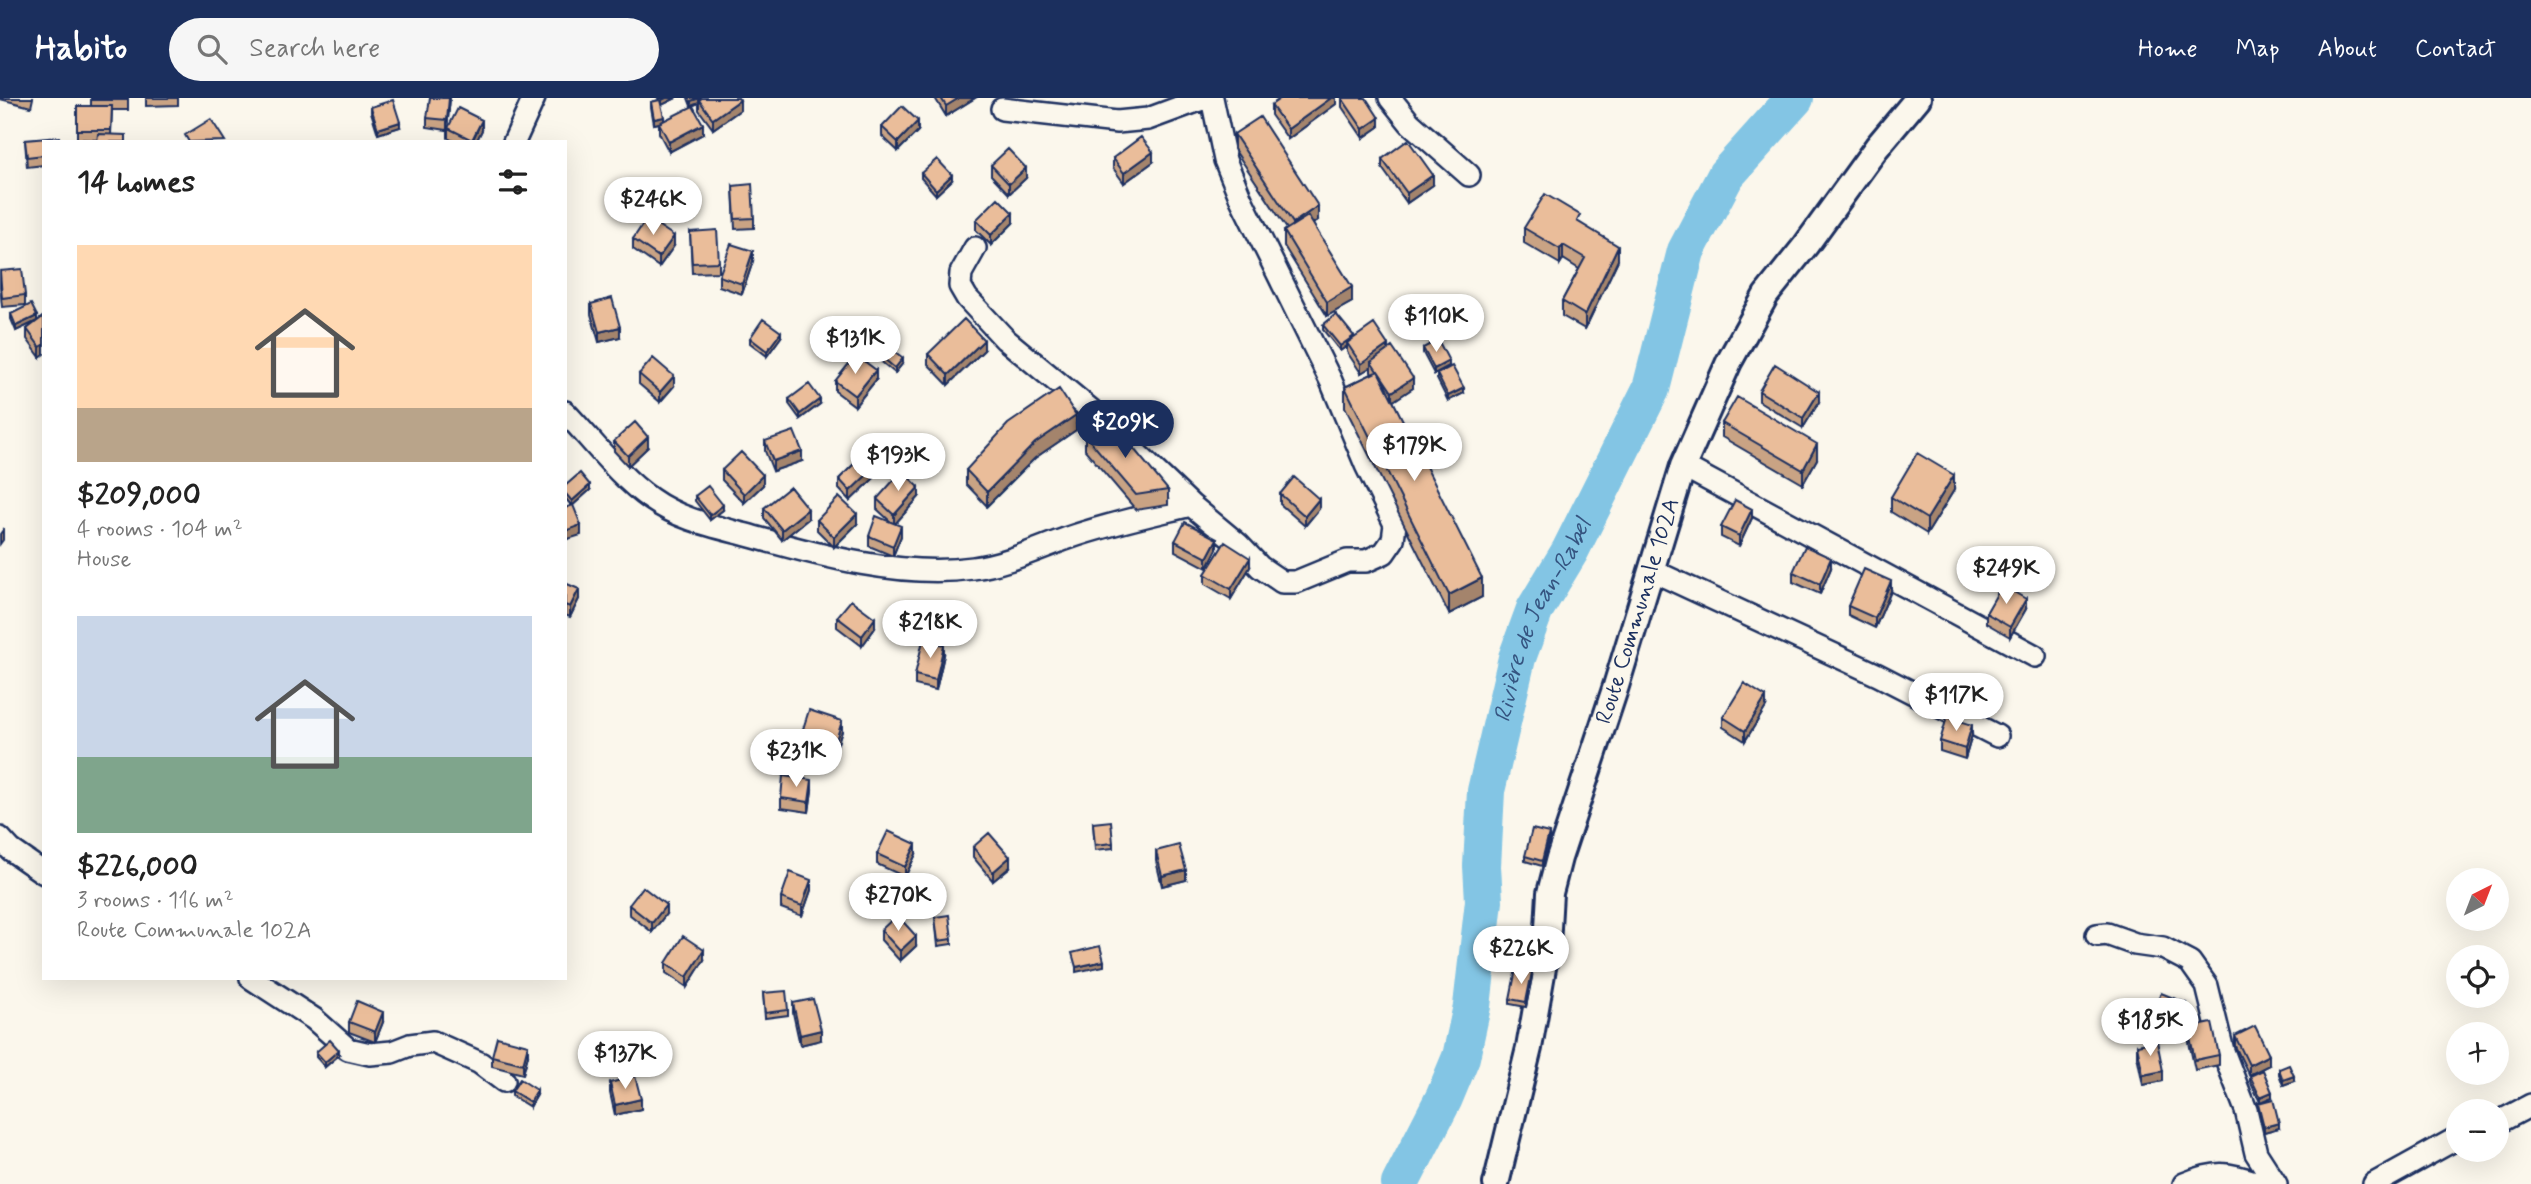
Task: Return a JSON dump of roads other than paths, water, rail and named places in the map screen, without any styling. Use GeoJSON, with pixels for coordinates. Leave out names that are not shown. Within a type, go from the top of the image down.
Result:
{"type":"FeatureCollection","features":[{"type":"Feature","properties":{"kind":"street"},"geometry":{"type":"LineString","coordinates":[[515,140],[534,98]]}},
{"type":"Feature","properties":{"kind":"street"},"geometry":{"type":"LineString","coordinates":[[1002,110],[1117,122],[1148,119],[1205,98]]}},
{"type":"Feature","properties":{"kind":"street"},"geometry":{"type":"LineString","coordinates":[[975,248],[961,273],[960,286],[974,306],[1005,339],[1091,410],[1260,567],[1282,582],[1296,582],[1347,561],[1366,561],[1384,553],[1393,540],[1395,524],[1366,466],[1332,380],[1241,199],[1225,160],[1212,98]]}},
{"type":"Feature","properties":{"kind":"street"},"geometry":{"type":"LineString","coordinates":[[1390,98],[1410,123],[1469,175]]}},
{"type":"Feature","properties":{"kind":"street","name":"Route Communale 102A"},"geometry":{"type":"LineString","coordinates":[[1496,1184],[1529,1048],[1547,945],[1550,893],[1683,466],[1729,362],[1766,295],[1877,147],[1918,98]]}},
{"type":"Feature","properties":{"kind":"street"},"geometry":{"type":"LineString","coordinates":[[567,414],[612,464],[650,499],[680,516],[797,550],[906,569],[944,571],[976,568],[1129,519],[1191,505]]}},
{"type":"Feature","properties":{"kind":"street"},"geometry":{"type":"LineString","coordinates":[[1683,466],[2035,656]]}},
{"type":"Feature","properties":{"kind":"street"},"geometry":{"type":"LineString","coordinates":[[1651,570],[1878,675],[1997,736]]}},
{"type":"Feature","properties":{"kind":"street"},"geometry":{"type":"LineString","coordinates":[[0,838],[11,850],[42,872]]}},
{"type":"Feature","properties":{"kind":"street"},"geometry":{"type":"LineString","coordinates":[[2097,935],[2107,934],[2135,944],[2163,948],[2190,962],[2207,986],[2223,1051],[2246,1110],[2256,1153],[2276,1184]]}},
{"type":"Feature","properties":{"kind":"street"},"geometry":{"type":"LineString","coordinates":[[254,980],[314,1019],[348,1049],[370,1054],[392,1052],[410,1045],[433,1042],[480,1063],[505,1081]]}},
{"type":"Feature","properties":{"kind":"street"},"geometry":{"type":"LineString","coordinates":[[2509,1117],[2531,1105]]}},
{"type":"Feature","properties":{"kind":"street"},"geometry":{"type":"LineString","coordinates":[[2375,1184],[2446,1145]]}},
{"type":"Feature","properties":{"kind":"street"},"geometry":{"type":"LineString","coordinates":[[2184,1184],[2201,1177],[2227,1173],[2261,1184]]}},
{"type":"Feature","properties":{"kind":"waterway","name":"Rivière de Jean-Rabel"},"geometry":{"type":"LineString","coordinates":[[1400,1184],[1444,1098],[1461,1057],[1472,1006],[1484,901],[1482,866],[1486,791],[1517,658],[1535,609],[1570,551],[1651,389],[1686,251],[1726,175],[1795,98]]}}]}
